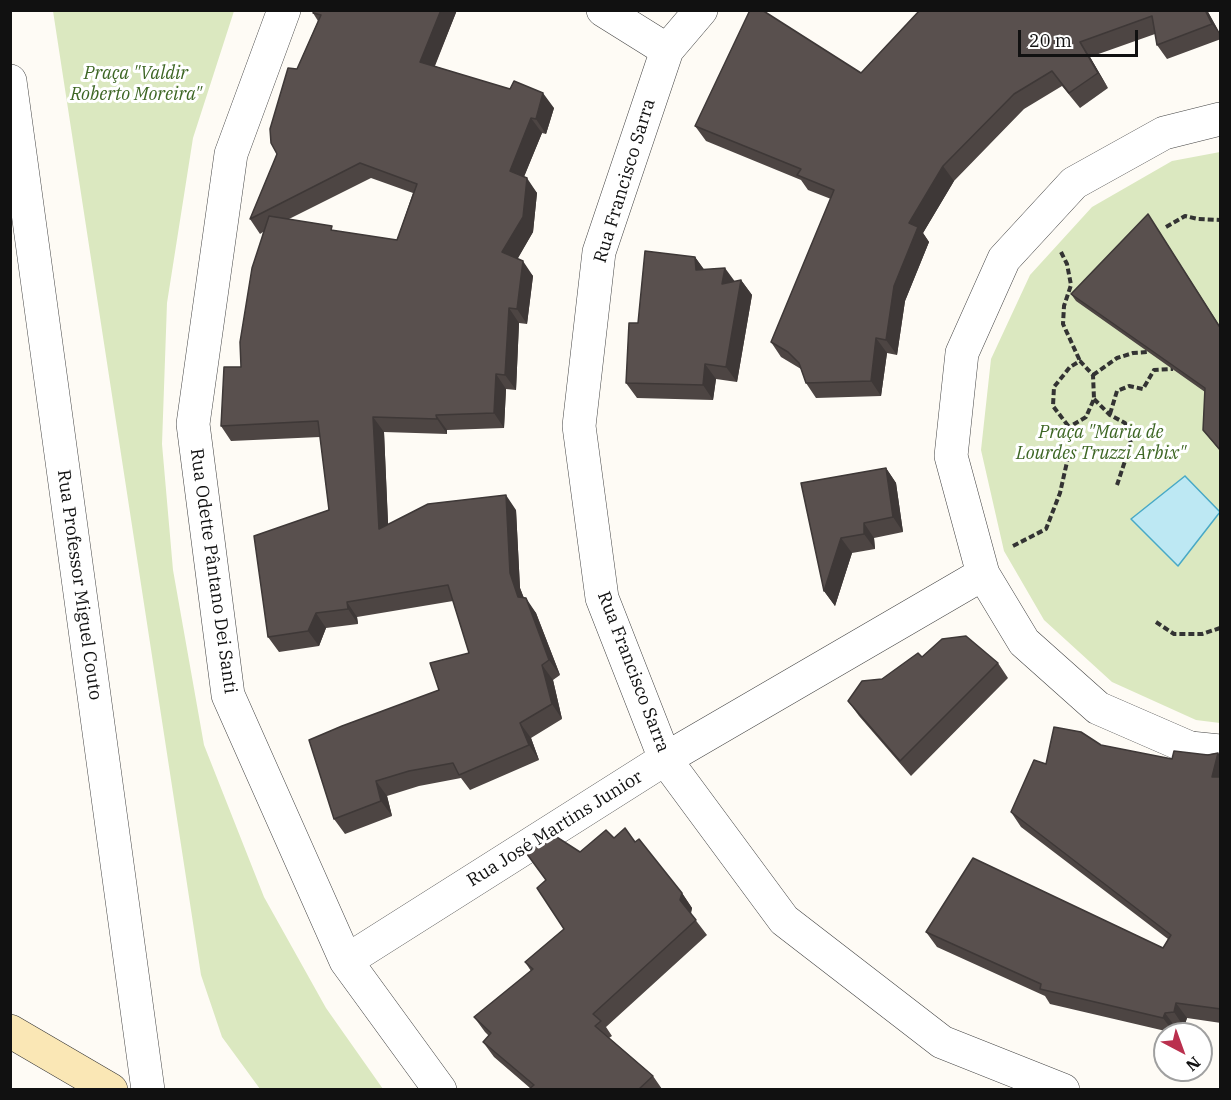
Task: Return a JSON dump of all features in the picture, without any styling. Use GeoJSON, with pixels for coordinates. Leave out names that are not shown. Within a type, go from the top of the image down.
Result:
{"type":"FeatureCollection","features":[{"type":"Feature","properties":{"kind":"main road"},"geometry":{"type":"LineString","coordinates":[[10,1031],[111,1089]]}},
{"type":"Feature","properties":{"kind":"street","name":"Rua Odette Pântano Dei Santi"},"geometry":{"type":"LineString","coordinates":[[284,10],[231,154],[193,424],[228,695],[346,961],[440,1089]]}},
{"type":"Feature","properties":{"kind":"street"},"geometry":{"type":"LineString","coordinates":[[603,10],[667,50]]}},
{"type":"Feature","properties":{"kind":"street","name":"Rua Francisco Sarra"},"geometry":{"type":"LineString","coordinates":[[701,10],[667,50],[599,252],[579,426],[602,598],[665,759],[784,920],[942,1042],[1063,1089]]}},
{"type":"Feature","properties":{"kind":"street","name":"Rua Professor Miguel Couto"},"geometry":{"type":"LineString","coordinates":[[10,81],[148,1089]]}},
{"type":"Feature","properties":{"kind":"street"},"geometry":{"type":"LineString","coordinates":[[1221,119],[1164,133],[1074,183],[1005,259],[962,353],[951,456],[1024,642],[1098,708],[1190,748],[1221,752]]}},
{"type":"Feature","properties":{"kind":"street","name":"Rua José Martins Junior"},"geometry":{"type":"LineString","coordinates":[[346,961],[665,759],[993,562]]}},
{"type":"Feature","properties":{"kind":"path"},"geometry":{"type":"LineString","coordinates":[[1166,226],[1185,216],[1221,220]]}},
{"type":"Feature","properties":{"kind":"path"},"geometry":{"type":"LineString","coordinates":[[1058,244],[1067,264],[1071,285],[1064,306],[1063,324],[1080,361],[1093,375],[1094,399],[1086,417],[1069,427]]}},
{"type":"Feature","properties":{"kind":"path"},"geometry":{"type":"LineString","coordinates":[[1093,375],[1117,358],[1133,353],[1148,352]]}},
{"type":"Feature","properties":{"kind":"path"},"geometry":{"type":"LineString","coordinates":[[993,562],[1046,529],[1060,493],[1069,453],[1069,427],[1053,406],[1054,387],[1070,367],[1080,361]]}},
{"type":"Feature","properties":{"kind":"path"},"geometry":{"type":"LineString","coordinates":[[1110,415],[1117,391],[1129,386],[1143,389],[1154,370],[1173,369]]}},
{"type":"Feature","properties":{"kind":"path"},"geometry":{"type":"LineString","coordinates":[[1094,399],[1110,415],[1125,423],[1131,443],[1117,485]]}},
{"type":"Feature","properties":{"kind":"path"},"geometry":{"type":"LineString","coordinates":[[1155,622],[1174,634],[1202,634],[1221,628]]}},
{"type":"Feature","properties":{"kind":"green space","name":"Praça \"Valdir Roberto Moreira\""},"geometry":{"type":"Polygon","coordinates":[[[53,11],[234,11],[193,138],[167,303],[162,444],[173,570],[204,745],[264,897],[326,1008],[383,1089],[260,1089],[222,1037],[201,975],[53,11]]]}},
{"type":"Feature","properties":{"kind":"green space","name":"Praça \"Maria de Lourdes Truzzi Arbix\""},"geometry":{"type":"Polygon","coordinates":[[[1220,152],[1220,723],[1196,720],[1112,682],[1044,620],[1004,551],[981,450],[991,359],[1030,275],[1092,207],[1172,161],[1220,152]]]}},
{"type":"Feature","properties":{"kind":"water"},"geometry":{"type":"Polygon","coordinates":[[[1185,476],[1220,512],[1178,566],[1131,519],[1185,476]]]}},
{"type":"Feature","properties":{"kind":"building"},"geometry":{"type":"Polygon","coordinates":[[[314,10],[441,10],[420,62],[510,89],[514,81],[543,93],[536,119],[531,118],[510,171],[527,178],[523,217],[502,252],[523,261],[517,309],[509,308],[505,375],[496,374],[494,413],[436,415],[437,419],[373,417],[379,529],[428,504],[506,495],[510,573],[518,597],[526,598],[549,660],[542,665],[552,704],[520,723],[529,745],[459,775],[453,763],[409,771],[376,781],[381,801],[334,819],[309,740],[439,690],[430,663],[469,653],[448,585],[347,602],[348,609],[316,613],[308,631],[268,637],[254,536],[329,510],[318,421],[221,426],[224,367],[241,367],[240,342],[252,268],[269,216],[332,226],[331,230],[397,240],[417,184],[360,163],[250,219],[277,154],[271,143],[270,129],[288,68],[297,69],[321,15],[313,13],[314,10]]]}},
{"type":"Feature","properties":{"kind":"building"},"geometry":{"type":"Polygon","coordinates":[[[750,10],[762,10],[861,73],[920,10],[1205,10],[1212,24],[1157,45],[1152,16],[1080,42],[1098,73],[1069,93],[1052,71],[1014,94],[943,166],[909,223],[918,227],[894,286],[886,340],[876,338],[871,381],[806,383],[799,363],[788,352],[771,342],[834,190],[797,175],[801,169],[695,126],[750,10]]]}},
{"type":"Feature","properties":{"kind":"building"},"geometry":{"type":"Polygon","coordinates":[[[1148,214],[1221,329],[1221,451],[1203,430],[1205,388],[1071,294],[1148,214]]]}},
{"type":"Feature","properties":{"kind":"building"},"geometry":{"type":"Polygon","coordinates":[[[645,251],[695,257],[696,270],[725,268],[722,284],[741,280],[726,367],[705,364],[703,385],[626,383],[629,323],[638,323],[645,251]]]}},
{"type":"Feature","properties":{"kind":"building"},"geometry":{"type":"Polygon","coordinates":[[[886,468],[893,517],[864,523],[864,534],[841,538],[824,591],[801,483],[886,468]]]}},
{"type":"Feature","properties":{"kind":"building"},"geometry":{"type":"Polygon","coordinates":[[[966,636],[998,663],[900,761],[848,701],[862,681],[882,679],[918,653],[922,657],[942,639],[966,636]]]}},
{"type":"Feature","properties":{"kind":"building"},"geometry":{"type":"Polygon","coordinates":[[[1054,727],[1081,732],[1101,745],[1172,759],[1174,751],[1208,755],[1218,753],[1212,777],[1221,777],[1221,1009],[1176,1003],[1174,1012],[1165,1013],[1163,1018],[1040,989],[1041,984],[926,932],[973,858],[1163,948],[1171,935],[1011,812],[1034,760],[1046,764],[1054,727]]]}},
{"type":"Feature","properties":{"kind":"building"},"geometry":{"type":"Polygon","coordinates":[[[625,828],[635,842],[639,839],[682,893],[680,900],[696,920],[593,1014],[601,1021],[595,1026],[653,1076],[639,1089],[529,1089],[534,1085],[483,1042],[491,1033],[474,1017],[533,969],[525,962],[564,929],[537,888],[546,880],[527,854],[552,834],[580,852],[606,830],[614,838],[625,828]]]}}]}
